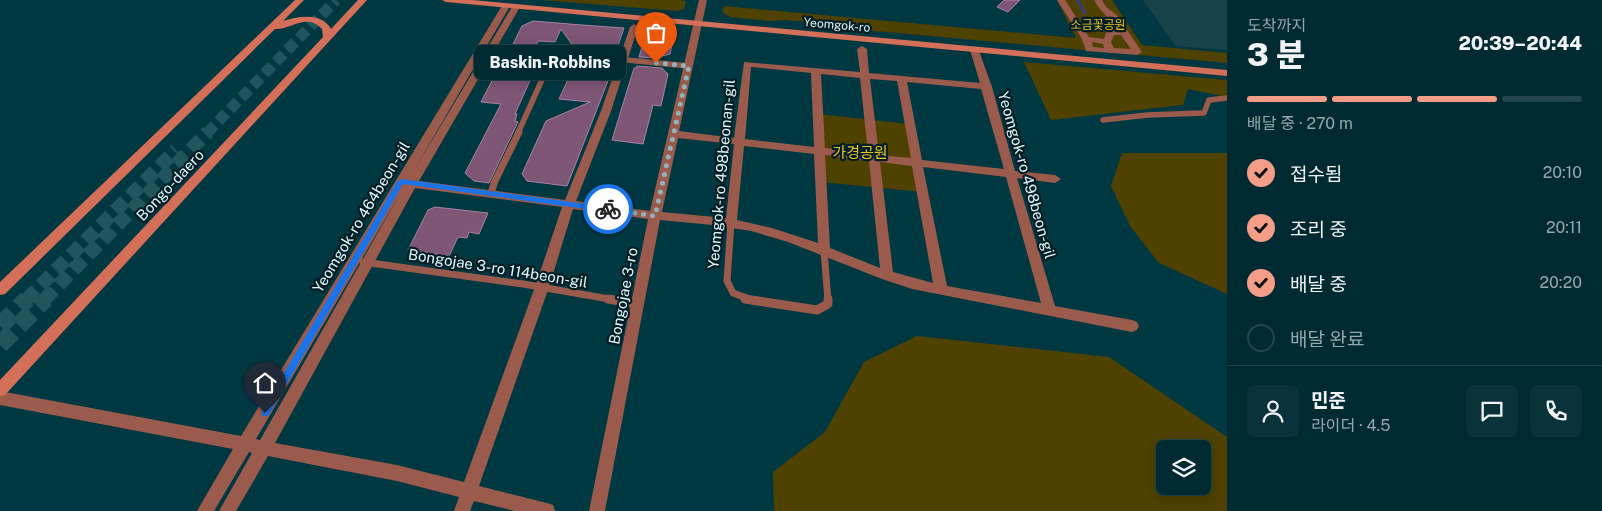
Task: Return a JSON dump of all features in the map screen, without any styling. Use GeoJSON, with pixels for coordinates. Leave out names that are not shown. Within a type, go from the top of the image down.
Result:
{"type":"FeatureCollection","features":[{"type":"Feature","properties":{"kind":"main road"},"geometry":{"type":"LineString","coordinates":[[0,290],[267,34],[300,0]]}},
{"type":"Feature","properties":{"kind":"main road","name":"Bongo-daero"},"geometry":{"type":"LineString","coordinates":[[0,390],[363,0]]}},
{"type":"Feature","properties":{"kind":"main road","name":"Yeomgok-ro"},"geometry":{"type":"LineString","coordinates":[[446,0],[508,12],[698,24],[1227,72]]}},
{"type":"Feature","properties":{"kind":"main road"},"geometry":{"type":"LineString","coordinates":[[267,34],[291,21],[309,20],[323,24],[328,38]]}},
{"type":"Feature","properties":{"kind":"street","name":"Bongojae 3-ro"},"geometry":{"type":"LineString","coordinates":[[597,511],[655,216],[703,0]]}},
{"type":"Feature","properties":{"kind":"street"},"geometry":{"type":"LineString","coordinates":[[1061,0],[1086,39],[1109,47],[1137,52],[1114,16],[1103,9],[1098,0]]}},
{"type":"Feature","properties":{"kind":"street"},"geometry":{"type":"LineString","coordinates":[[1086,0],[1102,17]]}},
{"type":"Feature","properties":{"kind":"street","name":"Yeomgok-ro 464beon-gil"},"geometry":{"type":"LineString","coordinates":[[205,511],[354,261],[406,183],[508,12]]}},
{"type":"Feature","properties":{"kind":"street"},"geometry":{"type":"LineString","coordinates":[[462,511],[542,287],[569,204],[606,111],[634,27]]}},
{"type":"Feature","properties":{"kind":"street"},"geometry":{"type":"LineString","coordinates":[[1109,47],[1110,32],[1124,32]]}},
{"type":"Feature","properties":{"kind":"street"},"geometry":{"type":"LineString","coordinates":[[862,49],[886,276]]}},
{"type":"Feature","properties":{"kind":"street","name":"Yeomgok-ro 498beon-gil"},"geometry":{"type":"LineString","coordinates":[[975,50],[987,86],[1050,309]]}},
{"type":"Feature","properties":{"kind":"street","name":"Yeomgok-ro 498beonan-gil"},"geometry":{"type":"LineString","coordinates":[[731,223],[747,64],[987,86]]}},
{"type":"Feature","properties":{"kind":"street","name":"Yeomgok-ro 498beonan-gil"},"geometry":{"type":"LineString","coordinates":[[816,71],[824,251]]}},
{"type":"Feature","properties":{"kind":"street"},"geometry":{"type":"LineString","coordinates":[[901,78],[941,289]]}},
{"type":"Feature","properties":{"kind":"street"},"geometry":{"type":"LineString","coordinates":[[673,134],[1055,179]]}},
{"type":"Feature","properties":{"kind":"street","name":"Yeomgok-ro 464beon-gil"},"geometry":{"type":"LineString","coordinates":[[227,511],[368,262],[406,183]]}},
{"type":"Feature","properties":{"kind":"street"},"geometry":{"type":"LineString","coordinates":[[406,183],[655,216],[709,219],[731,223],[792,238],[886,276],[912,284],[1132,326]]}},
{"type":"Feature","properties":{"kind":"street"},"geometry":{"type":"LineString","coordinates":[[0,398],[398,473],[547,511]]}},
{"type":"Feature","properties":{"kind":"lane"},"geometry":{"type":"LineString","coordinates":[[491,194],[494,183],[554,53],[689,66]]}},
{"type":"Feature","properties":{"kind":"lane"},"geometry":{"type":"LineString","coordinates":[[1103,120],[1148,114],[1204,113],[1209,100],[1227,98]]}},
{"type":"Feature","properties":{"kind":"lane","name":"Yeomgok-ro 498beonan-gil"},"geometry":{"type":"LineString","coordinates":[[731,223],[727,281],[733,293],[746,299],[818,310],[828,304],[824,251]]}},
{"type":"Feature","properties":{"kind":"lane","name":"Bongojae 3-ro 114beon-gil"},"geometry":{"type":"LineString","coordinates":[[354,261],[542,287],[638,304]]}},
{"type":"Feature","properties":{"kind":"lane"},"geometry":{"type":"LineString","coordinates":[[0,297],[16,275]]}},
{"type":"Feature","properties":{"kind":"shaded area"},"geometry":{"type":"Polygon","coordinates":[[[1143,0],[1227,0],[1227,50],[1176,46],[1143,0]]]}},
{"type":"Feature","properties":{"kind":"green space"},"geometry":{"type":"Polygon","coordinates":[[[541,0],[686,1],[684,9],[677,11],[541,0]]]}},
{"type":"Feature","properties":{"kind":"green space","name":"소금꽃공원"},"geometry":{"type":"Polygon","coordinates":[[[1057,0],[1112,0],[1142,45],[1227,53],[1227,63],[864,30],[831,24],[785,20],[769,21],[730,17],[722,12],[724,6],[1076,38],[1057,0]]]}},
{"type":"Feature","properties":{"kind":"green space"},"geometry":{"type":"Polygon","coordinates":[[[1024,62],[1227,80],[1227,97],[1188,89],[1183,105],[1051,120],[1024,62]]]}},
{"type":"Feature","properties":{"kind":"green space","name":"가경공원"},"geometry":{"type":"Polygon","coordinates":[[[818,114],[909,124],[923,192],[821,182],[818,114]]]}},
{"type":"Feature","properties":{"kind":"green space"},"geometry":{"type":"Polygon","coordinates":[[[1122,153],[1227,153],[1227,294],[1159,263],[1130,226],[1111,186],[1122,153]]]}},
{"type":"Feature","properties":{"kind":"green space"},"geometry":{"type":"Polygon","coordinates":[[[917,336],[1109,357],[1227,437],[1227,511],[774,511],[773,472],[825,432],[864,362],[917,336]]]}},
{"type":"Feature","properties":{"kind":"building"},"geometry":{"type":"Polygon","coordinates":[[[1004,0],[1020,0],[1008,12],[997,7],[1004,0]]]}},
{"type":"Feature","properties":{"kind":"building"},"geometry":{"type":"Polygon","coordinates":[[[533,21],[624,28],[615,54],[576,50],[561,29],[555,42],[538,41],[536,46],[513,44],[522,26],[533,21]]]}},
{"type":"Feature","properties":{"kind":"building"},"geometry":{"type":"Polygon","coordinates":[[[647,30],[668,32],[674,37],[670,54],[655,58],[639,57],[647,30]]]}},
{"type":"Feature","properties":{"kind":"building"},"geometry":{"type":"Polygon","coordinates":[[[577,60],[612,63],[611,67],[613,68],[567,186],[527,181],[522,174],[546,121],[590,102],[559,99],[577,60]]]}},
{"type":"Feature","properties":{"kind":"building"},"geometry":{"type":"Polygon","coordinates":[[[637,66],[662,68],[668,74],[661,106],[653,105],[643,144],[612,140],[634,68],[637,66]]]}},
{"type":"Feature","properties":{"kind":"building"},"geometry":{"type":"Polygon","coordinates":[[[496,73],[532,76],[515,114],[517,114],[515,121],[518,122],[489,183],[474,181],[465,173],[501,104],[481,102],[496,73]]]}},
{"type":"Feature","properties":{"kind":"building"},"geometry":{"type":"Polygon","coordinates":[[[435,207],[488,213],[479,234],[469,232],[467,238],[458,237],[449,256],[408,250],[428,210],[435,207]]]}},
{"type":"Feature","properties":{"kind":"waterway"},"geometry":{"type":"LineString","coordinates":[[1077,0],[1085,13]]}},
{"type":"Feature","properties":{"kind":"tunnel"},"geometry":{"type":"LineString","coordinates":[[207,133],[336,0]]}},
{"type":"Feature","properties":{"kind":"tunnel"},"geometry":{"type":"LineString","coordinates":[[44,300],[208,132]]}},
{"type":"Feature","properties":{"kind":"tunnel"},"geometry":{"type":"LineString","coordinates":[[0,326],[176,150]]}},
{"type":"Feature","properties":{"kind":"tunnel"},"geometry":{"type":"LineString","coordinates":[[0,345],[45,299]]}},
{"type":"Feature","properties":{"kind":"way so far"},"geometry":{"type":"LineString","coordinates":[[608,209],[655,216],[689,66],[656,63]]}},
{"type":"Feature","properties":{"kind":"place","name":"Baskin-Robbins"},"geometry":{"type":"Point","coordinates":[656,63]}},
{"type":"Feature","properties":{"kind":"route"},"geometry":{"type":"LineString","coordinates":[[265,413],[401,182],[608,209]]}}]}
